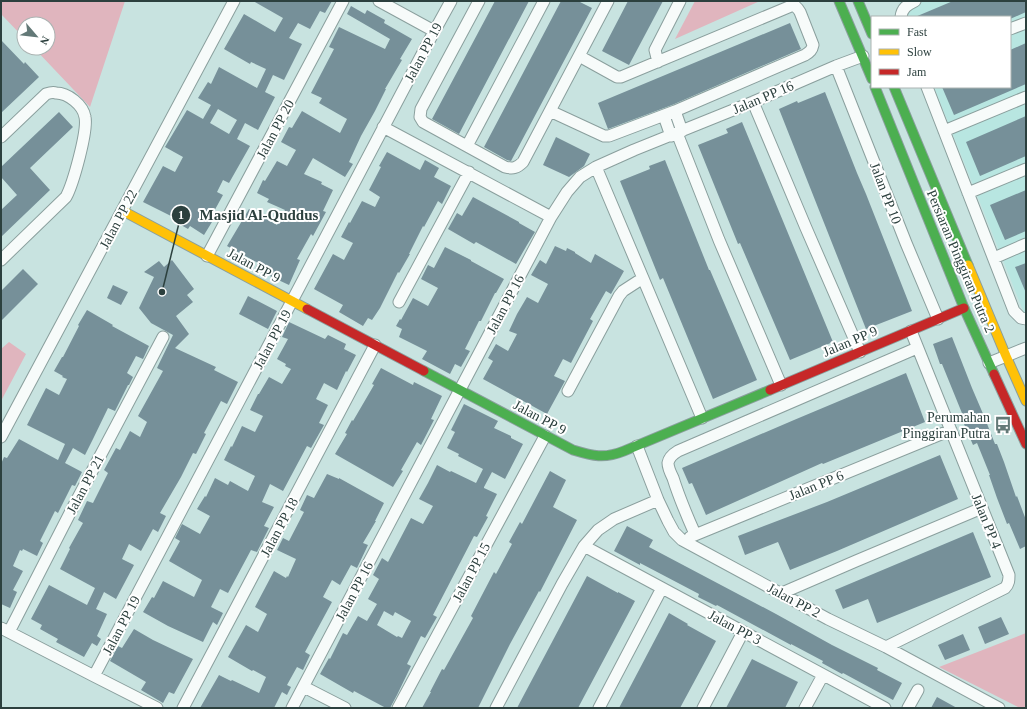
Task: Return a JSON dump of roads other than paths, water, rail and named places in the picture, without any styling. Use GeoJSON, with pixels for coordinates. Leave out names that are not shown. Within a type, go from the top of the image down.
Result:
{"type":"FeatureCollection","features":[{"type":"Feature","properties":{"kind":"street","name":"Jalan PP 22"},"geometry":{"type":"LineString","coordinates":[[1,437],[234,1]]}},
{"type":"Feature","properties":{"kind":"street","name":"Jalan PP 20"},"geometry":{"type":"LineString","coordinates":[[208,256],[343,1]]}},
{"type":"Feature","properties":{"kind":"street"},"geometry":{"type":"LineString","coordinates":[[378,1],[434,31]]}},
{"type":"Feature","properties":{"kind":"street","name":"Jalan PP 19"},"geometry":{"type":"LineString","coordinates":[[94,676],[383,127],[451,1]]}},
{"type":"Feature","properties":{"kind":"street"},"geometry":{"type":"LineString","coordinates":[[479,1],[424,102],[420,116],[423,122],[510,168],[520,166],[523,162],[608,1]]}},
{"type":"Feature","properties":{"kind":"street"},"geometry":{"type":"LineString","coordinates":[[467,146],[544,1]]}},
{"type":"Feature","properties":{"kind":"street"},"geometry":{"type":"LineString","coordinates":[[658,62],[655,50],[680,1]]}},
{"type":"Feature","properties":{"kind":"street"},"geometry":{"type":"LineString","coordinates":[[839,1],[871,76]]}},
{"type":"Feature","properties":{"kind":"street"},"geometry":{"type":"LineString","coordinates":[[858,1],[871,32]]}},
{"type":"Feature","properties":{"kind":"street"},"geometry":{"type":"LineString","coordinates":[[901,16],[906,6],[914,1]]}},
{"type":"Feature","properties":{"kind":"street"},"geometry":{"type":"LineString","coordinates":[[550,111],[606,137],[610,136],[664,116],[809,53],[812,50],[813,45],[800,12],[795,6],[791,6],[620,78],[579,56]]}},
{"type":"Feature","properties":{"kind":"street"},"geometry":{"type":"LineString","coordinates":[[1011,29],[1026,23]]}},
{"type":"Feature","properties":{"kind":"street","name":"Jalan PP 16"},"geometry":{"type":"LineString","coordinates":[[292,708],[551,217],[567,192],[580,177],[596,167],[634,150],[677,134],[836,66],[863,56]]}},
{"type":"Feature","properties":{"kind":"street","name":"Jalan PP 10"},"geometry":{"type":"LineString","coordinates":[[836,66],[906,244],[938,319]]}},
{"type":"Feature","properties":{"kind":"street","name":"Persiaran Pinggiran Putra 2"},"geometry":{"type":"LineString","coordinates":[[875,88],[964,308],[1026,444]]}},
{"type":"Feature","properties":{"kind":"street","name":"Persiaran Pinggiran Putra 2"},"geometry":{"type":"LineString","coordinates":[[894,88],[1026,402]]}},
{"type":"Feature","properties":{"kind":"street"},"geometry":{"type":"LineString","coordinates":[[927,88],[1014,311],[1021,318],[1026,319]]}},
{"type":"Feature","properties":{"kind":"street"},"geometry":{"type":"LineString","coordinates":[[1,137],[46,94],[64,94],[81,107],[85,117],[85,132],[81,150],[70,190],[66,197],[1,260]]}},
{"type":"Feature","properties":{"kind":"street"},"geometry":{"type":"LineString","coordinates":[[944,131],[1026,97]]}},
{"type":"Feature","properties":{"kind":"street"},"geometry":{"type":"LineString","coordinates":[[754,102],[806,228],[860,352]]}},
{"type":"Feature","properties":{"kind":"street"},"geometry":{"type":"LineString","coordinates":[[675,111],[677,134]]}},
{"type":"Feature","properties":{"kind":"street"},"geometry":{"type":"LineString","coordinates":[[664,116],[677,134],[722,248],[781,385]]}},
{"type":"Feature","properties":{"kind":"street"},"geometry":{"type":"LineString","coordinates":[[383,127],[551,217]]}},
{"type":"Feature","properties":{"kind":"street"},"geometry":{"type":"LineString","coordinates":[[596,167],[702,418]]}},
{"type":"Feature","properties":{"kind":"street"},"geometry":{"type":"LineString","coordinates":[[968,193],[1026,169]]}},
{"type":"Feature","properties":{"kind":"street"},"geometry":{"type":"LineString","coordinates":[[399,302],[469,172]]}},
{"type":"Feature","properties":{"kind":"street","name":"Jalan PP 9"},"geometry":{"type":"LineString","coordinates":[[123,211],[545,436],[583,454],[610,456],[637,446],[964,308]]}},
{"type":"Feature","properties":{"kind":"street"},"geometry":{"type":"LineString","coordinates":[[994,258],[1026,244]]}},
{"type":"Feature","properties":{"kind":"street"},"geometry":{"type":"LineString","coordinates":[[568,391],[619,296],[623,291],[643,278]]}},
{"type":"Feature","properties":{"kind":"street","name":"Jalan PP 4"},"geometry":{"type":"LineString","coordinates":[[886,647],[1005,588],[1009,580],[1009,575],[911,331]]}},
{"type":"Feature","properties":{"kind":"street","name":"Jalan PP 21"},"geometry":{"type":"LineString","coordinates":[[5,630],[71,511],[164,337]]}},
{"type":"Feature","properties":{"kind":"street","name":"Jalan PP 18"},"geometry":{"type":"LineString","coordinates":[[183,708],[375,346]]}},
{"type":"Feature","properties":{"kind":"street"},"geometry":{"type":"LineString","coordinates":[[696,534],[678,495],[669,469],[668,463],[673,454],[917,348]]}},
{"type":"Feature","properties":{"kind":"street"},"geometry":{"type":"LineString","coordinates":[[989,363],[1026,348]]}},
{"type":"Feature","properties":{"kind":"street","name":"Jalan PP 6"},"geometry":{"type":"LineString","coordinates":[[682,540],[951,430]]}},
{"type":"Feature","properties":{"kind":"street","name":"Jalan PP 15"},"geometry":{"type":"LineString","coordinates":[[398,708],[545,436]]}},
{"type":"Feature","properties":{"kind":"street","name":"Jalan PP 2"},"geometry":{"type":"LineString","coordinates":[[637,446],[658,500],[668,521],[674,532],[682,540],[828,619],[886,647],[999,708]]}},
{"type":"Feature","properties":{"kind":"street"},"geometry":{"type":"LineString","coordinates":[[496,708],[584,546],[598,530],[614,519],[658,500]]}},
{"type":"Feature","properties":{"kind":"street"},"geometry":{"type":"LineString","coordinates":[[782,594],[982,508]]}},
{"type":"Feature","properties":{"kind":"street","name":"Jalan PP 3"},"geometry":{"type":"LineString","coordinates":[[584,546],[885,708]]}},
{"type":"Feature","properties":{"kind":"street"},"geometry":{"type":"LineString","coordinates":[[599,708],[662,588]]}},
{"type":"Feature","properties":{"kind":"street"},"geometry":{"type":"LineString","coordinates":[[5,630],[157,708]]}},
{"type":"Feature","properties":{"kind":"street"},"geometry":{"type":"LineString","coordinates":[[703,708],[744,632]]}},
{"type":"Feature","properties":{"kind":"street"},"geometry":{"type":"LineString","coordinates":[[805,708],[823,675]]}},
{"type":"Feature","properties":{"kind":"street"},"geometry":{"type":"LineString","coordinates":[[304,687],[345,708]]}},
{"type":"Feature","properties":{"kind":"street"},"geometry":{"type":"LineString","coordinates":[[908,708],[918,690]]}},
{"type":"Feature","properties":{"kind":"place","name":"Masjid Al-Quddus"},"geometry":{"type":"Point","coordinates":[162,292]}},
{"type":"Feature","properties":{"kind":"place","name":"Perumahan Pinggiran Putra"},"geometry":{"type":"Point","coordinates":[1003,425]}}]}
